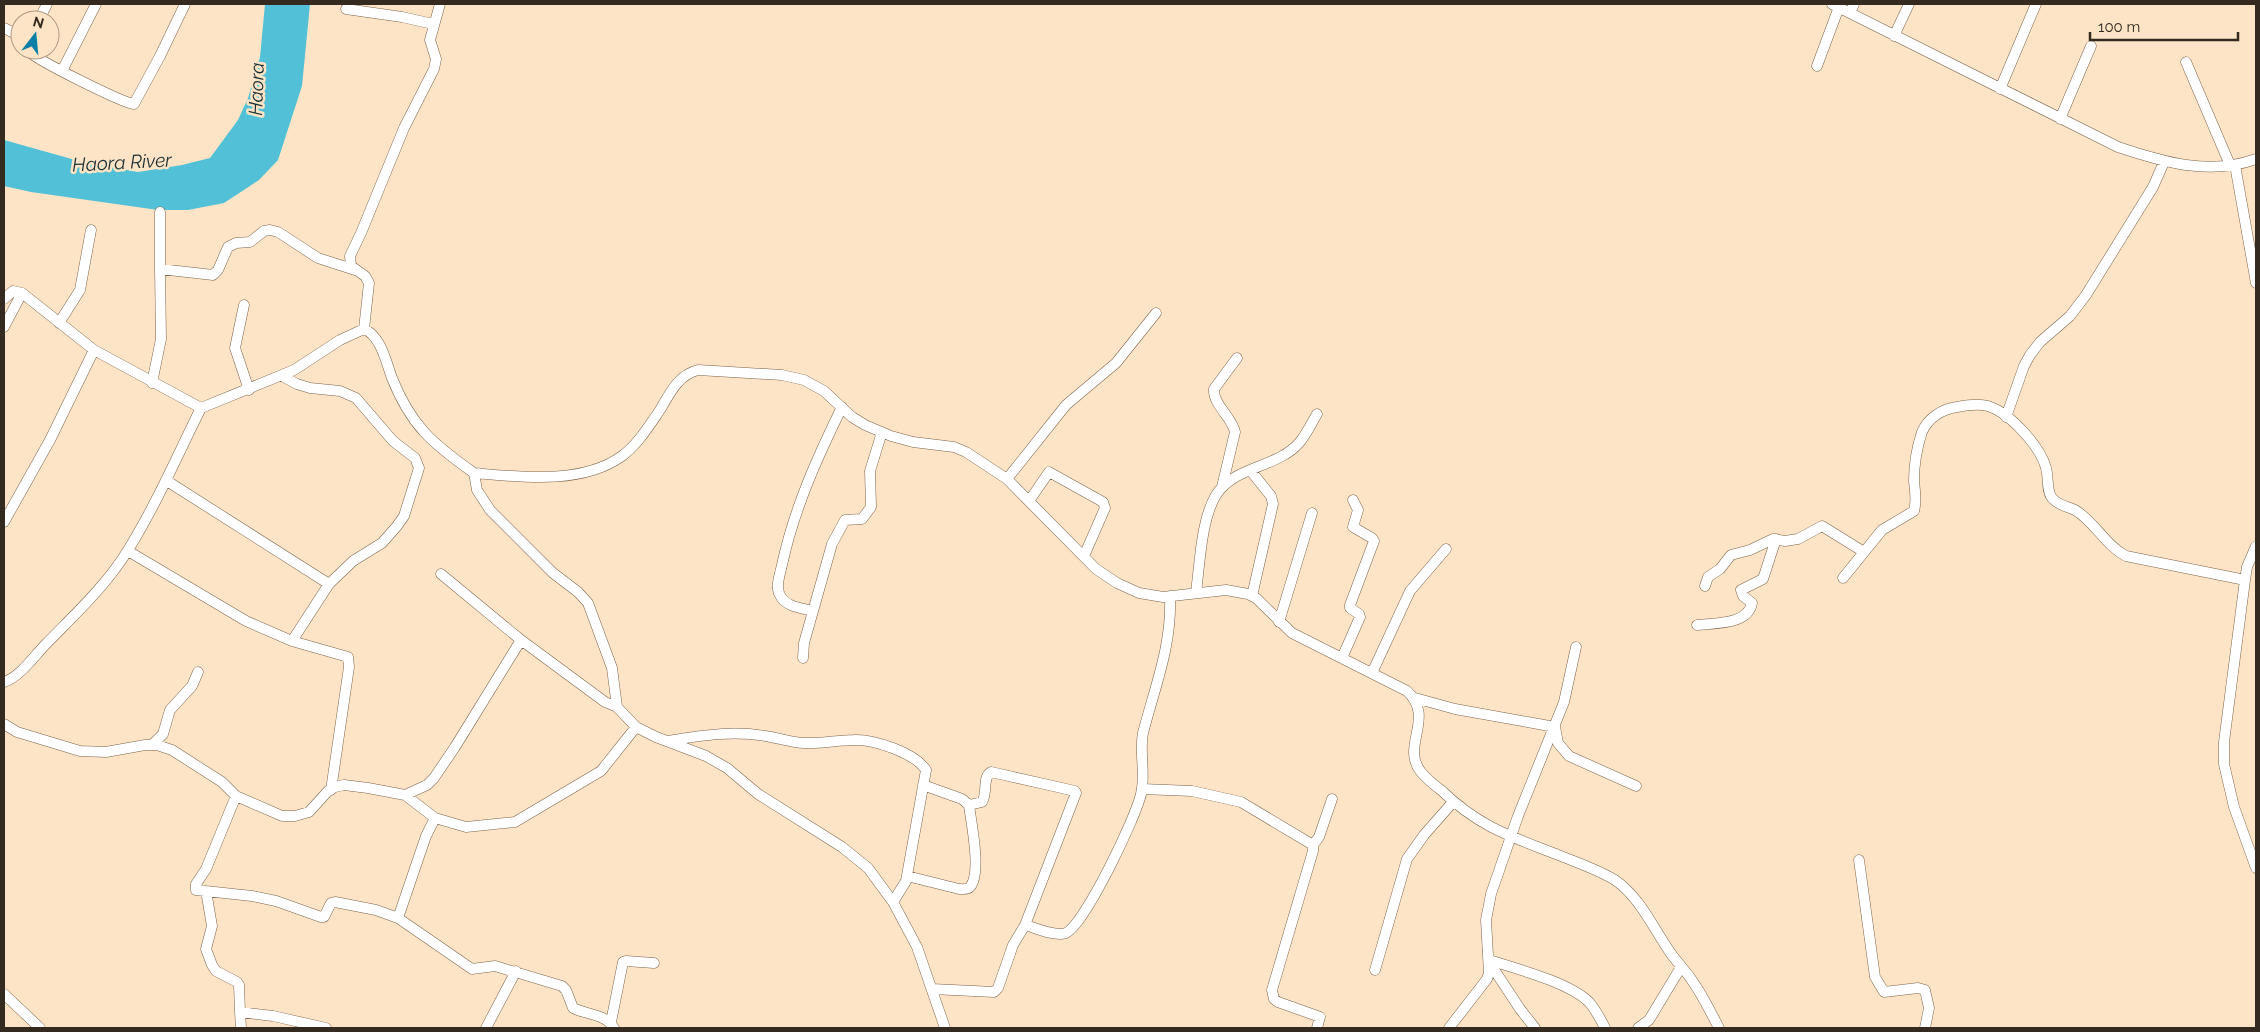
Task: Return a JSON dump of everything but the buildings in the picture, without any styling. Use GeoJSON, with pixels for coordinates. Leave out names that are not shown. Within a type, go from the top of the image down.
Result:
{"type":"FeatureCollection","features":[{"type":"Feature","properties":{"kind":"street"},"geometry":{"type":"LineString","coordinates":[[62,71],[96,4]]}},
{"type":"Feature","properties":{"kind":"street"},"geometry":{"type":"LineString","coordinates":[[41,60],[134,104],[185,4]]}},
{"type":"Feature","properties":{"kind":"street"},"geometry":{"type":"LineString","coordinates":[[355,270],[351,266],[350,256],[404,128],[434,69],[436,59],[430,40],[440,4]]}},
{"type":"Feature","properties":{"kind":"street"},"geometry":{"type":"LineString","coordinates":[[1894,36],[1909,4]]}},
{"type":"Feature","properties":{"kind":"street"},"geometry":{"type":"LineString","coordinates":[[2000,89],[2036,4]]}},
{"type":"Feature","properties":{"kind":"street"},"geometry":{"type":"LineString","coordinates":[[1818,66],[1835,5],[1852,8],[1894,36],[2118,147],[2164,162],[2185,166],[2233,165],[2256,159]]}},
{"type":"Feature","properties":{"kind":"street"},"geometry":{"type":"LineString","coordinates":[[346,9],[402,17],[433,24]]}},
{"type":"Feature","properties":{"kind":"street"},"geometry":{"type":"LineString","coordinates":[[2060,119],[2091,46]]}},
{"type":"Feature","properties":{"kind":"street"},"geometry":{"type":"LineString","coordinates":[[2186,62],[2233,165],[2256,282]]}},
{"type":"Feature","properties":{"kind":"street"},"geometry":{"type":"LineString","coordinates":[[2006,417],[2024,366],[2030,355],[2040,342],[2070,316],[2086,295],[2153,187],[2164,162]]}},
{"type":"Feature","properties":{"kind":"street"},"geometry":{"type":"LineString","coordinates":[[152,383],[161,339],[160,212]]}},
{"type":"Feature","properties":{"kind":"street"},"geometry":{"type":"LineString","coordinates":[[59,323],[80,290],[91,230]]}},
{"type":"Feature","properties":{"kind":"street"},"geometry":{"type":"LineString","coordinates":[[160,269],[214,275],[228,247],[236,243],[250,242],[264,230],[278,232],[318,258],[355,270],[365,276],[370,283],[364,329]]}},
{"type":"Feature","properties":{"kind":"street"},"geometry":{"type":"LineString","coordinates":[[4,299],[13,291],[22,293],[94,350],[201,408]]}},
{"type":"Feature","properties":{"kind":"street"},"geometry":{"type":"LineString","coordinates":[[4,327],[22,293]]}},
{"type":"Feature","properties":{"kind":"street"},"geometry":{"type":"LineString","coordinates":[[244,305],[235,348],[249,390]]}},
{"type":"Feature","properties":{"kind":"street"},"geometry":{"type":"LineString","coordinates":[[1007,479],[1066,406],[1116,363],[1156,313]]}},
{"type":"Feature","properties":{"kind":"street"},"geometry":{"type":"LineString","coordinates":[[4,682],[21,669],[83,606],[104,583],[128,551],[167,481],[201,408],[282,376],[318,356],[340,340],[364,329],[372,332],[380,347],[401,400],[410,417],[440,448],[474,473],[556,478],[579,473],[614,461],[637,442],[677,383],[687,372],[698,370],[782,375],[797,378],[819,388],[858,421],[882,432],[913,442],[954,447],[976,457],[1007,479],[1103,573],[1139,593],[1163,597],[1196,592],[1234,590],[1252,596],[1279,622],[1298,636],[1407,692],[1418,704],[1419,712],[1415,739],[1416,764],[1421,772],[1453,802],[1486,826],[1589,868],[1622,886],[1638,902],[1706,1002],[1719,1028]]}},
{"type":"Feature","properties":{"kind":"street"},"geometry":{"type":"LineString","coordinates":[[4,520],[50,440],[94,350]]}},
{"type":"Feature","properties":{"kind":"street"},"geometry":{"type":"LineString","coordinates":[[1196,592],[1207,518],[1211,505],[1222,487],[1235,432],[1234,424],[1216,399],[1214,390],[1237,358]]}},
{"type":"Feature","properties":{"kind":"street"},"geometry":{"type":"LineString","coordinates":[[282,376],[310,388],[340,391],[356,398],[393,441],[416,458],[419,468],[404,516],[397,526],[382,543],[353,561],[329,584],[292,641]]}},
{"type":"Feature","properties":{"kind":"street"},"geometry":{"type":"LineString","coordinates":[[1843,578],[1882,530],[1914,511],[1917,502],[1914,476],[1918,446],[1926,424],[1943,410],[1971,405],[1988,406],[2006,417],[2027,435],[2040,454],[2046,469],[2048,487],[2052,497],[2062,506],[2075,510],[2117,551],[2126,556],[2245,580]]}},
{"type":"Feature","properties":{"kind":"street"},"geometry":{"type":"LineString","coordinates":[[813,611],[786,603],[780,596],[779,579],[788,534],[804,492],[842,407]]}},
{"type":"Feature","properties":{"kind":"street"},"geometry":{"type":"LineString","coordinates":[[1222,487],[1234,477],[1294,447],[1317,414]]}},
{"type":"Feature","properties":{"kind":"street"},"geometry":{"type":"LineString","coordinates":[[804,658],[804,643],[837,531],[845,520],[862,519],[871,507],[870,471],[882,432]]}},
{"type":"Feature","properties":{"kind":"street"},"geometry":{"type":"LineString","coordinates":[[1250,470],[1271,496],[1273,504],[1252,596]]}},
{"type":"Feature","properties":{"kind":"street"},"geometry":{"type":"LineString","coordinates":[[1029,501],[1049,472],[1103,502],[1106,508],[1084,556]]}},
{"type":"Feature","properties":{"kind":"street"},"geometry":{"type":"LineString","coordinates":[[474,473],[477,490],[490,510],[553,573],[578,592],[588,603],[612,668],[617,706]]}},
{"type":"Feature","properties":{"kind":"street"},"geometry":{"type":"LineString","coordinates":[[167,481],[302,564],[329,584]]}},
{"type":"Feature","properties":{"kind":"street"},"geometry":{"type":"LineString","coordinates":[[1342,658],[1360,617],[1360,614],[1350,608],[1350,605],[1374,541],[1353,527],[1358,510],[1352,500]]}},
{"type":"Feature","properties":{"kind":"street"},"geometry":{"type":"LineString","coordinates":[[1279,622],[1312,513]]}},
{"type":"Feature","properties":{"kind":"street"},"geometry":{"type":"LineString","coordinates":[[1705,586],[1708,577],[1720,569],[1731,555],[1776,539],[1785,541],[1798,539],[1822,526],[1864,552]]}},
{"type":"Feature","properties":{"kind":"street"},"geometry":{"type":"LineString","coordinates":[[1697,625],[1736,620],[1747,613],[1752,603],[1742,596],[1741,590],[1763,579],[1776,539]]}},
{"type":"Feature","properties":{"kind":"street"},"geometry":{"type":"LineString","coordinates":[[2256,546],[2245,580],[2224,742],[2224,764],[2234,807],[2256,868]]}},
{"type":"Feature","properties":{"kind":"street"},"geometry":{"type":"LineString","coordinates":[[1372,673],[1410,591],[1446,550]]}},
{"type":"Feature","properties":{"kind":"street"},"geometry":{"type":"LineString","coordinates":[[128,551],[246,621],[292,641],[345,655],[350,660],[331,790]]}},
{"type":"Feature","properties":{"kind":"street"},"geometry":{"type":"LineString","coordinates":[[441,574],[521,640],[605,702],[617,706],[636,727],[706,756],[727,768],[758,794],[842,847],[868,868],[893,902],[917,947],[945,1028]]}},
{"type":"Feature","properties":{"kind":"street"},"geometry":{"type":"LineString","coordinates":[[1025,925],[1060,934],[1073,928],[1116,855],[1139,804],[1144,768],[1142,742],[1164,660],[1170,616],[1170,596]]}},
{"type":"Feature","properties":{"kind":"street"},"geometry":{"type":"LineString","coordinates":[[405,795],[427,784],[434,778],[521,640]]}},
{"type":"Feature","properties":{"kind":"street"},"geometry":{"type":"LineString","coordinates":[[1449,1028],[1487,978],[1489,964],[1486,928],[1487,908],[1510,837],[1555,727],[1567,690],[1576,647]]}},
{"type":"Feature","properties":{"kind":"street"},"geometry":{"type":"LineString","coordinates":[[152,745],[163,734],[170,710],[192,686],[198,672]]}},
{"type":"Feature","properties":{"kind":"street"},"geometry":{"type":"LineString","coordinates":[[1414,698],[1455,709],[1555,727]]}},
{"type":"Feature","properties":{"kind":"street"},"geometry":{"type":"LineString","coordinates":[[4,724],[17,732],[80,751],[106,752],[152,745],[172,750],[190,759],[222,782],[236,796],[282,816],[295,816],[309,812],[331,790],[344,785],[390,790],[405,795],[434,818],[466,827],[515,822],[601,771],[636,727]]}},
{"type":"Feature","properties":{"kind":"street"},"geometry":{"type":"LineString","coordinates":[[1555,727],[1558,743],[1569,756],[1636,786]]}},
{"type":"Feature","properties":{"kind":"street"},"geometry":{"type":"LineString","coordinates":[[668,741],[726,733],[771,737],[807,744],[855,740],[868,741],[912,757],[922,764],[926,770],[907,876],[903,889],[893,902]]}},
{"type":"Feature","properties":{"kind":"street"},"geometry":{"type":"LineString","coordinates":[[932,989],[994,992],[998,988],[1013,945],[1025,925],[1076,793],[1075,791],[1053,785],[991,772],[986,776],[982,802],[969,805]]}},
{"type":"Feature","properties":{"kind":"street"},"geometry":{"type":"LineString","coordinates":[[907,876],[958,889],[967,889],[971,886],[976,854],[969,805],[962,799],[923,785]]}},
{"type":"Feature","properties":{"kind":"street"},"geometry":{"type":"LineString","coordinates":[[1142,789],[1192,791],[1241,802],[1313,845]]}},
{"type":"Feature","properties":{"kind":"street"},"geometry":{"type":"LineString","coordinates":[[236,796],[206,869],[196,884],[196,890],[252,896],[276,901],[321,917],[324,917],[331,903],[335,902],[376,910],[398,918],[472,969],[495,966],[562,986],[566,990],[572,1008],[612,1025],[623,962],[654,963]]}},
{"type":"Feature","properties":{"kind":"street"},"geometry":{"type":"LineString","coordinates":[[1317,1028],[1320,1017],[1278,1002],[1274,999],[1272,990],[1313,851],[1313,845],[1319,838],[1332,799]]}},
{"type":"Feature","properties":{"kind":"street"},"geometry":{"type":"LineString","coordinates":[[1375,970],[1407,858],[1453,802]]}},
{"type":"Feature","properties":{"kind":"street"},"geometry":{"type":"LineString","coordinates":[[398,918],[434,818]]}},
{"type":"Feature","properties":{"kind":"street"},"geometry":{"type":"LineString","coordinates":[[1859,860],[1875,977],[1884,992],[1918,988],[1925,990],[1928,1008],[1925,1028]]}},
{"type":"Feature","properties":{"kind":"street"},"geometry":{"type":"LineString","coordinates":[[206,892],[212,926],[206,949],[213,969],[237,982],[239,985],[241,1028]]}},
{"type":"Feature","properties":{"kind":"street"},"geometry":{"type":"LineString","coordinates":[[1489,964],[1535,1028]]}},
{"type":"Feature","properties":{"kind":"street"},"geometry":{"type":"LineString","coordinates":[[1489,964],[1541,978],[1575,994],[1589,1002],[1605,1028]]}},
{"type":"Feature","properties":{"kind":"street"},"geometry":{"type":"LineString","coordinates":[[1638,1028],[1649,1020],[1682,967]]}},
{"type":"Feature","properties":{"kind":"street"},"geometry":{"type":"LineString","coordinates":[[486,1028],[516,972]]}},
{"type":"Feature","properties":{"kind":"street"},"geometry":{"type":"LineString","coordinates":[[4,994],[40,1028]]}},
{"type":"Feature","properties":{"kind":"street"},"geometry":{"type":"LineString","coordinates":[[240,1012],[273,1016],[326,1028]]}},
{"type":"Feature","properties":{"kind":"water","name":"Haora"},"geometry":{"type":"Polygon","coordinates":[[[265,4],[310,4],[302,86],[278,160],[259,180],[224,203],[188,210],[158,210],[31,192],[4,186],[4,140],[79,161],[138,172],[182,165],[210,158],[238,120],[248,98],[260,57],[265,4]]]}},
{"type":"Feature","properties":{"kind":"water label","name":"Haora River"},"geometry":{"type":"Point","coordinates":[122,162]}}]}
